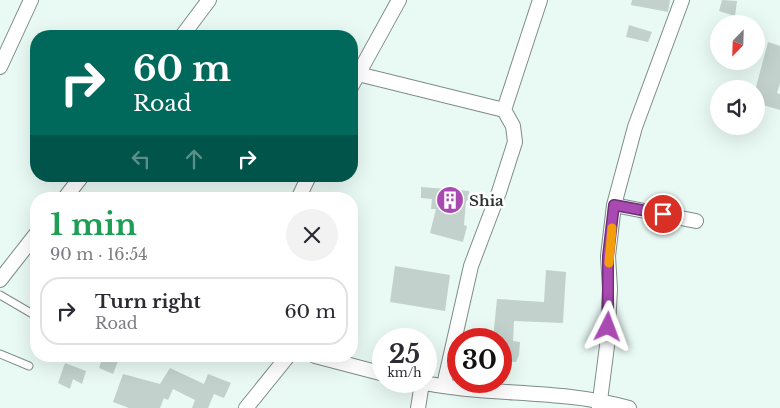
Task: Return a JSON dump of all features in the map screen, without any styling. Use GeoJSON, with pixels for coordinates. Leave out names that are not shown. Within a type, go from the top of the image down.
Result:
{"type":"FeatureCollection","features":[{"type":"Feature","properties":{"kind":"street"},"geometry":{"type":"LineString","coordinates":[[0,68],[31,0]]}},
{"type":"Feature","properties":{"kind":"street"},"geometry":{"type":"LineString","coordinates":[[186,30],[209,0]]}},
{"type":"Feature","properties":{"kind":"street"},"geometry":{"type":"LineString","coordinates":[[399,0],[358,74],[504,110],[513,126],[516,142],[500,192],[471,266],[444,385]]}},
{"type":"Feature","properties":{"kind":"street"},"geometry":{"type":"LineString","coordinates":[[504,110],[540,0]]}},
{"type":"Feature","properties":{"kind":"street"},"geometry":{"type":"LineString","coordinates":[[599,404],[607,346],[610,288],[608,256],[614,205],[635,128],[682,0]]}},
{"type":"Feature","properties":{"kind":"street"},"geometry":{"type":"LineString","coordinates":[[69,192],[77,182]]}},
{"type":"Feature","properties":{"kind":"street"},"geometry":{"type":"LineString","coordinates":[[614,205],[696,221]]}},
{"type":"Feature","properties":{"kind":"street"},"geometry":{"type":"LineString","coordinates":[[0,280],[30,242]]}},
{"type":"Feature","properties":{"kind":"street"},"geometry":{"type":"LineString","coordinates":[[246,408],[283,362]]}},
{"type":"Feature","properties":{"kind":"street"},"geometry":{"type":"LineString","coordinates":[[338,362],[372,371]]}},
{"type":"Feature","properties":{"kind":"street"},"geometry":{"type":"LineString","coordinates":[[437,384],[629,408]]}},
{"type":"Feature","properties":{"kind":"street"},"geometry":{"type":"LineString","coordinates":[[418,408],[419,393]]}},
{"type":"Feature","properties":{"kind":"lane"},"geometry":{"type":"LineString","coordinates":[[0,296],[30,313]]}},
{"type":"Feature","properties":{"kind":"lane"},"geometry":{"type":"LineString","coordinates":[[0,354],[28,366]]}},
{"type":"Feature","properties":{"kind":"building"},"geometry":{"type":"Polygon","coordinates":[[[632,0],[670,0],[668,12],[631,5],[632,0]]]}},
{"type":"Feature","properties":{"kind":"building"},"geometry":{"type":"Polygon","coordinates":[[[722,0],[737,1],[735,15],[719,11],[722,0]]]}},
{"type":"Feature","properties":{"kind":"building"},"geometry":{"type":"Polygon","coordinates":[[[629,25],[652,32],[648,42],[626,37],[629,25]]]}},
{"type":"Feature","properties":{"kind":"building"},"geometry":{"type":"Polygon","coordinates":[[[768,42],[780,46],[780,83],[777,93],[780,94],[780,110],[765,106],[765,80],[758,80],[761,70],[765,70],[765,53],[768,42]]]}},
{"type":"Feature","properties":{"kind":"building"},"geometry":{"type":"Polygon","coordinates":[[[421,187],[469,191],[470,200],[466,201],[464,225],[467,226],[463,242],[430,233],[436,209],[431,209],[432,199],[421,198],[421,187]]]}},
{"type":"Feature","properties":{"kind":"building"},"geometry":{"type":"Polygon","coordinates":[[[395,266],[450,275],[445,311],[390,302],[395,266]]]}},
{"type":"Feature","properties":{"kind":"building"},"geometry":{"type":"Polygon","coordinates":[[[546,270],[566,272],[563,323],[514,321],[513,341],[520,342],[519,355],[516,362],[512,362],[512,328],[494,328],[497,299],[544,302],[546,270]]]}},
{"type":"Feature","properties":{"kind":"building"},"geometry":{"type":"Polygon","coordinates":[[[101,362],[118,362],[113,374],[99,368],[101,362]]]}},
{"type":"Feature","properties":{"kind":"building"},"geometry":{"type":"Polygon","coordinates":[[[65,363],[86,371],[82,384],[73,379],[70,389],[58,383],[65,363]]]}},
{"type":"Feature","properties":{"kind":"building"},"geometry":{"type":"Polygon","coordinates":[[[170,368],[204,384],[208,374],[231,383],[224,398],[214,394],[208,408],[192,408],[195,400],[173,389],[168,400],[164,398],[160,408],[129,408],[113,402],[123,374],[160,384],[170,368]]]}},
{"type":"Feature","properties":{"kind":"slow traffic"},"geometry":{"type":"LineString","coordinates":[[609,263],[608,256],[612,228]]}},
{"type":"Feature","properties":{"kind":"place","name":"Shia"},"geometry":{"type":"Point","coordinates":[450,200]}},
{"type":"Feature","properties":{"kind":"route"},"geometry":{"type":"LineString","coordinates":[[608,327],[610,288],[608,256],[614,205],[663,214]]}}]}
